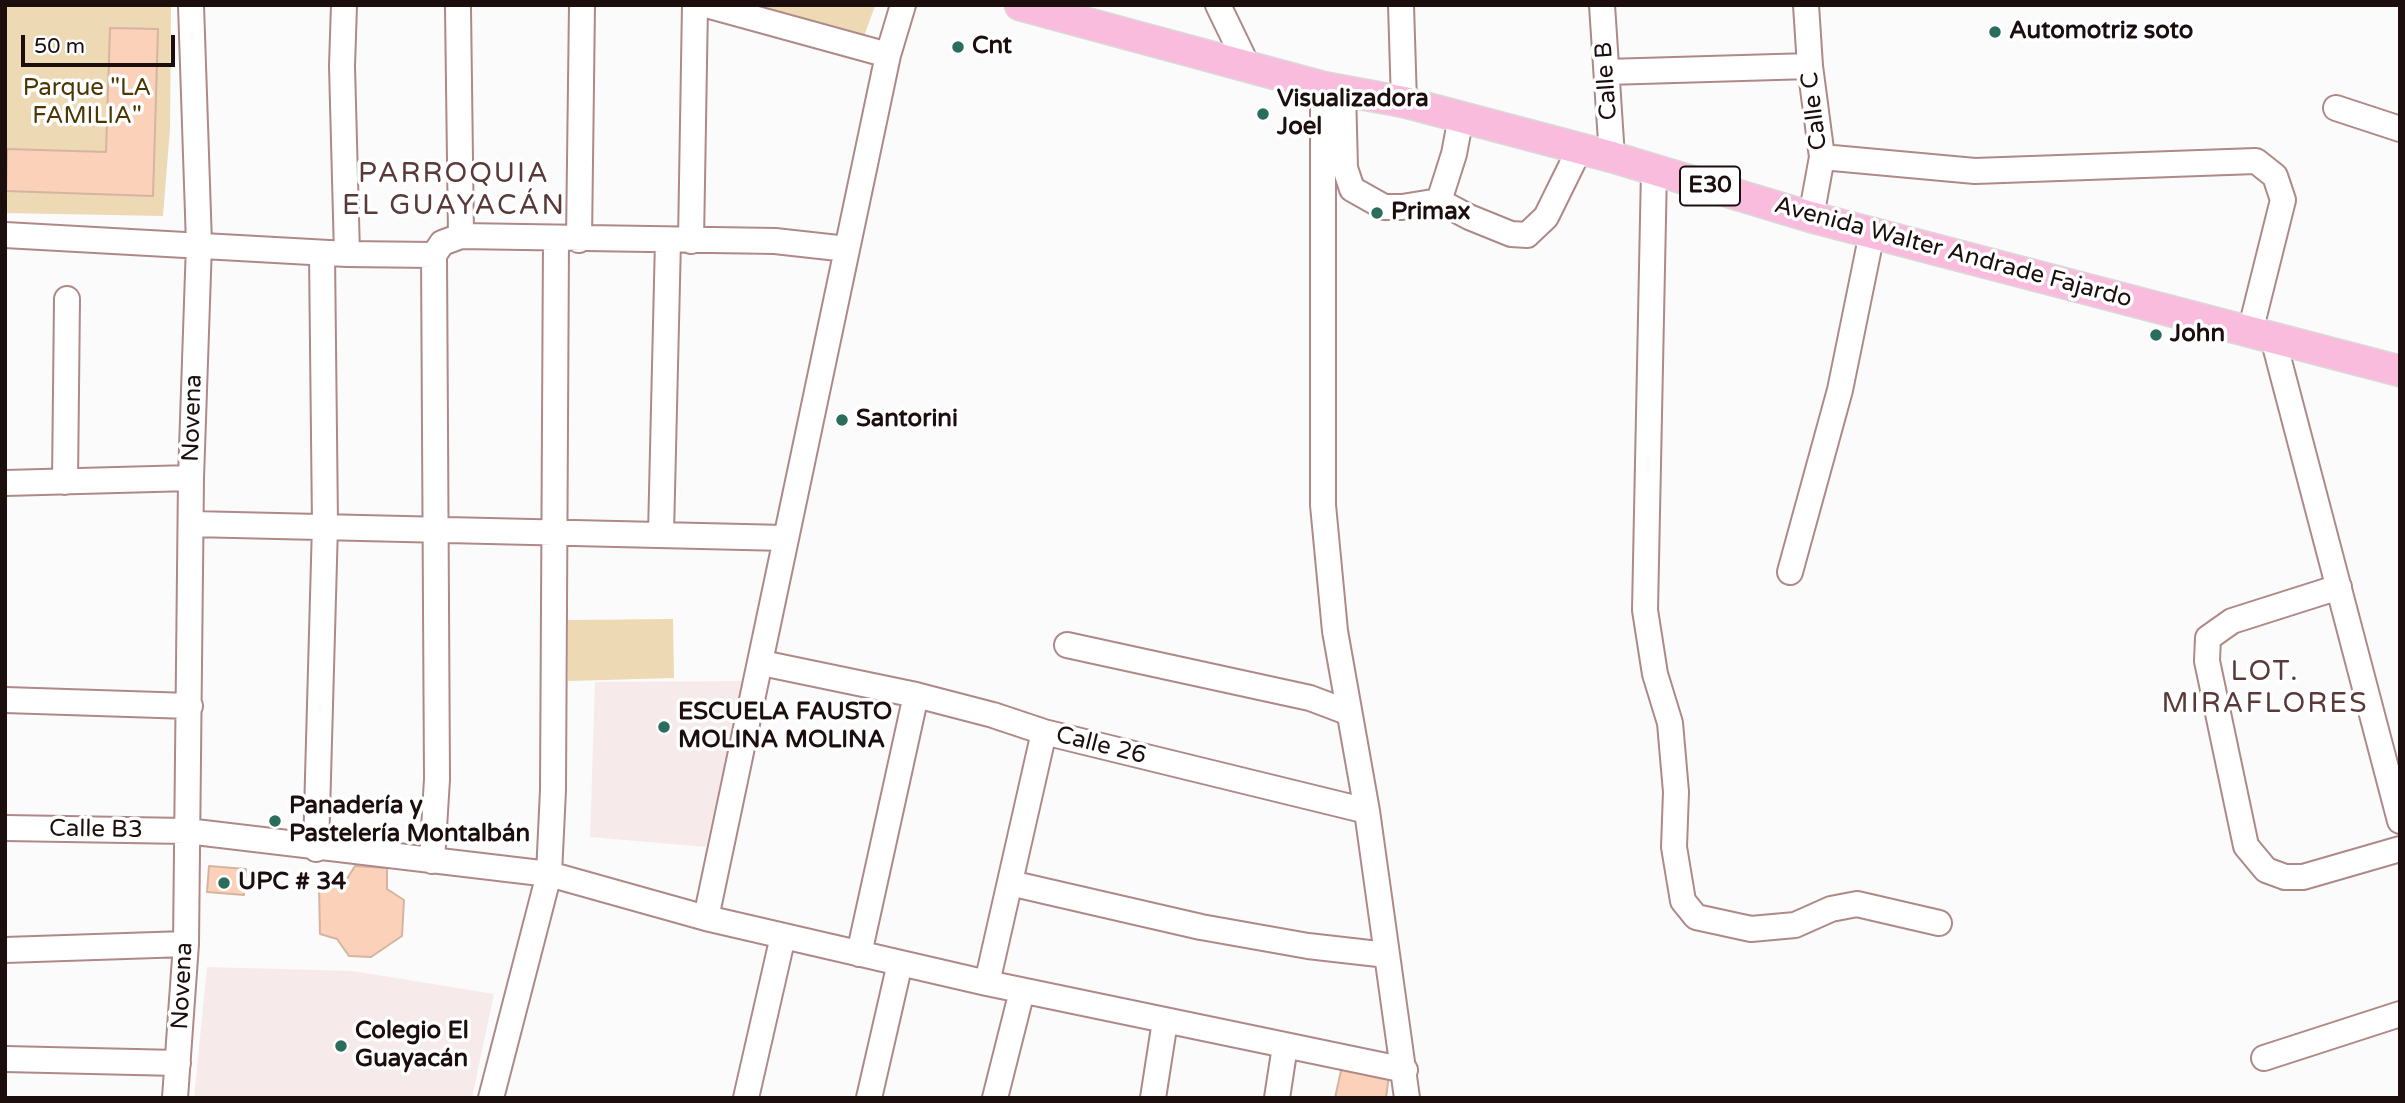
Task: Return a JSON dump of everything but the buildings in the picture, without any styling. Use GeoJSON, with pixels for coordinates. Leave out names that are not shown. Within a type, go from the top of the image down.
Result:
{"type":"FeatureCollection","features":[{"type":"Feature","properties":{"kind":"main road","name":"Avenida Walter Andrade Fajardo"},"geometry":{"type":"LineString","coordinates":[[1020,5],[1098,29],[1333,89],[1405,102],[1580,148],[1872,233],[2400,371]]}},
{"type":"Feature","properties":{"kind":"street","name":"Novena"},"geometry":{"type":"LineString","coordinates":[[175,1098],[186,944],[191,478],[199,244],[191,5]]}},
{"type":"Feature","properties":{"kind":"street"},"geometry":{"type":"LineString","coordinates":[[344,5],[342,66],[347,254]]}},
{"type":"Feature","properties":{"kind":"street"},"geometry":{"type":"LineString","coordinates":[[491,1098],[549,874],[555,530],[567,240],[582,5]]}},
{"type":"Feature","properties":{"kind":"street"},"geometry":{"type":"LineString","coordinates":[[661,534],[695,5]]}},
{"type":"Feature","properties":{"kind":"street"},"geometry":{"type":"LineString","coordinates":[[706,5],[888,55]]}},
{"type":"Feature","properties":{"kind":"street"},"geometry":{"type":"LineString","coordinates":[[706,918],[762,663],[888,55],[903,5]]}},
{"type":"Feature","properties":{"kind":"street"},"geometry":{"type":"LineString","coordinates":[[1218,5],[1247,65]]}},
{"type":"Feature","properties":{"kind":"street"},"geometry":{"type":"LineString","coordinates":[[1401,5],[1405,102]]}},
{"type":"Feature","properties":{"kind":"street","name":"Calle B"},"geometry":{"type":"LineString","coordinates":[[1601,5],[1612,157]]}},
{"type":"Feature","properties":{"kind":"street","name":"Calle C"},"geometry":{"type":"LineString","coordinates":[[1806,5],[1810,66],[1822,157],[1811,216]]}},
{"type":"Feature","properties":{"kind":"street"},"geometry":{"type":"LineString","coordinates":[[458,8],[461,236]]}},
{"type":"Feature","properties":{"kind":"street"},"geometry":{"type":"LineString","coordinates":[[1607,72],[1810,66]]}},
{"type":"Feature","properties":{"kind":"street"},"geometry":{"type":"LineString","coordinates":[[1333,89],[1352,189],[1384,207],[1439,201],[1500,230],[1527,235],[1546,217],[1580,148]]}},
{"type":"Feature","properties":{"kind":"street"},"geometry":{"type":"LineString","coordinates":[[1333,89],[1323,505],[1335,631],[1347,712],[1367,811],[1407,1098]]}},
{"type":"Feature","properties":{"kind":"street"},"geometry":{"type":"LineString","coordinates":[[2336,108],[2400,129]]}},
{"type":"Feature","properties":{"kind":"street"},"geometry":{"type":"LineString","coordinates":[[1439,201],[1454,154],[1461,117]]}},
{"type":"Feature","properties":{"kind":"street"},"geometry":{"type":"LineString","coordinates":[[1822,157],[1975,171],[2256,161],[2275,176],[2283,200],[2262,335],[2339,587],[2400,821]]}},
{"type":"Feature","properties":{"kind":"street"},"geometry":{"type":"LineString","coordinates":[[1654,170],[1645,610],[1655,674],[1670,723],[1676,792],[1674,847],[1683,901],[1696,917],[1751,929],[1795,925],[1831,909],[1857,904],[1939,923]]}},
{"type":"Feature","properties":{"kind":"street"},"geometry":{"type":"LineString","coordinates":[[1790,572],[1840,390],[1872,233]]}},
{"type":"Feature","properties":{"kind":"street"},"geometry":{"type":"LineString","coordinates":[[5,235],[199,244],[322,254],[434,255]]}},
{"type":"Feature","properties":{"kind":"street"},"geometry":{"type":"LineString","coordinates":[[432,861],[437,779],[433,529],[434,255],[442,243],[461,236],[567,240],[775,241],[847,249]]}},
{"type":"Feature","properties":{"kind":"street"},"geometry":{"type":"LineString","coordinates":[[316,849],[326,525],[322,254]]}},
{"type":"Feature","properties":{"kind":"street"},"geometry":{"type":"LineString","coordinates":[[65,482],[67,299]]}},
{"type":"Feature","properties":{"kind":"street"},"geometry":{"type":"LineString","coordinates":[[5,483],[191,478]]}},
{"type":"Feature","properties":{"kind":"street"},"geometry":{"type":"LineString","coordinates":[[192,524],[555,530],[786,538]]}},
{"type":"Feature","properties":{"kind":"street"},"geometry":{"type":"LineString","coordinates":[[2339,587],[2232,621],[2208,638],[2207,661],[2246,846],[2266,870],[2286,877],[2303,877],[2400,849]]}},
{"type":"Feature","properties":{"kind":"street"},"geometry":{"type":"LineString","coordinates":[[1067,645],[1310,698],[1347,712]]}},
{"type":"Feature","properties":{"kind":"street"},"geometry":{"type":"LineString","coordinates":[[762,663],[916,695],[1044,732]]}},
{"type":"Feature","properties":{"kind":"street"},"geometry":{"type":"LineString","coordinates":[[859,954],[916,695]]}},
{"type":"Feature","properties":{"kind":"street"},"geometry":{"type":"LineString","coordinates":[[5,700],[190,706]]}},
{"type":"Feature","properties":{"kind":"street","name":"Calle 26"},"geometry":{"type":"LineString","coordinates":[[987,983],[1044,732],[1367,811]]}},
{"type":"Feature","properties":{"kind":"street","name":"Calle B3"},"geometry":{"type":"LineString","coordinates":[[5,828],[187,831]]}},
{"type":"Feature","properties":{"kind":"street"},"geometry":{"type":"LineString","coordinates":[[187,831],[316,849],[549,874],[706,918],[859,954],[1022,991],[1405,1070]]}},
{"type":"Feature","properties":{"kind":"street"},"geometry":{"type":"LineString","coordinates":[[1010,883],[1202,927],[1308,946],[1387,955]]}},
{"type":"Feature","properties":{"kind":"street"},"geometry":{"type":"LineString","coordinates":[[746,1098],[783,936]]}},
{"type":"Feature","properties":{"kind":"street"},"geometry":{"type":"LineString","coordinates":[[5,950],[186,944]]}},
{"type":"Feature","properties":{"kind":"street"},"geometry":{"type":"LineString","coordinates":[[869,1098],[900,963]]}},
{"type":"Feature","properties":{"kind":"street"},"geometry":{"type":"LineString","coordinates":[[995,1098],[1022,991]]}},
{"type":"Feature","properties":{"kind":"street"},"geometry":{"type":"LineString","coordinates":[[2264,1058],[2400,1014]]}},
{"type":"Feature","properties":{"kind":"street"},"geometry":{"type":"LineString","coordinates":[[1153,1098],[1165,1021]]}},
{"type":"Feature","properties":{"kind":"street"},"geometry":{"type":"LineString","coordinates":[[1277,1098],[1285,1046]]}},
{"type":"Feature","properties":{"kind":"street"},"geometry":{"type":"LineString","coordinates":[[5,1059],[178,1063]]}},
{"type":"Feature","properties":{"kind":"shaded area","name":"ESCUELA FAUSTO MOLINA MOLINA"},"geometry":{"type":"Polygon","coordinates":[[[744,681],[706,847],[590,837],[595,682],[744,681]]]}},
{"type":"Feature","properties":{"kind":"shaded area","name":"Colegio El Guayacán"},"geometry":{"type":"Polygon","coordinates":[[[207,967],[353,971],[494,994],[472,1098],[194,1098],[207,967]]]}},
{"type":"Feature","properties":{"kind":"green space","name":"Parque \"LA FAMILIA\""},"geometry":{"type":"Polygon","coordinates":[[[5,5],[171,5],[170,129],[163,216],[5,213],[5,5]]]}},
{"type":"Feature","properties":{"kind":"green space"},"geometry":{"type":"Polygon","coordinates":[[[752,5],[872,5],[875,6],[864,36],[752,5]]]}},
{"type":"Feature","properties":{"kind":"green space"},"geometry":{"type":"Polygon","coordinates":[[[673,619],[674,678],[568,681],[568,620],[673,619]]]}},
{"type":"Feature","properties":{"kind":"place","name":"Automotriz soto"},"geometry":{"type":"Point","coordinates":[1995,32]}},
{"type":"Feature","properties":{"kind":"place","name":"Cnt"},"geometry":{"type":"Point","coordinates":[958,47]}},
{"type":"Feature","properties":{"kind":"place","name":"Visualizadora Joel"},"geometry":{"type":"Point","coordinates":[1263,114]}},
{"type":"Feature","properties":{"kind":"place","name":"Primax"},"geometry":{"type":"Point","coordinates":[1377,213]}},
{"type":"Feature","properties":{"kind":"place","name":"John"},"geometry":{"type":"Point","coordinates":[2156,335]}},
{"type":"Feature","properties":{"kind":"place","name":"Santorini"},"geometry":{"type":"Point","coordinates":[842,420]}},
{"type":"Feature","properties":{"kind":"place","name":"ESCUELA FAUSTO MOLINA MOLINA"},"geometry":{"type":"Point","coordinates":[664,727]}},
{"type":"Feature","properties":{"kind":"place","name":"Panadería y Pastelería Montalbán"},"geometry":{"type":"Point","coordinates":[275,821]}},
{"type":"Feature","properties":{"kind":"place","name":"UPC # 34"},"geometry":{"type":"Point","coordinates":[224,883]}},
{"type":"Feature","properties":{"kind":"place","name":"Colegio El Guayacán"},"geometry":{"type":"Point","coordinates":[341,1046]}},
{"type":"Feature","properties":{"kind":"district","name":"PARROQUIA EL GUAYACÁN"},"geometry":{"type":"Point","coordinates":[454,191]}},
{"type":"Feature","properties":{"kind":"district","name":"LOT. MIRAFLORES"},"geometry":{"type":"Point","coordinates":[2265,689]}}]}
